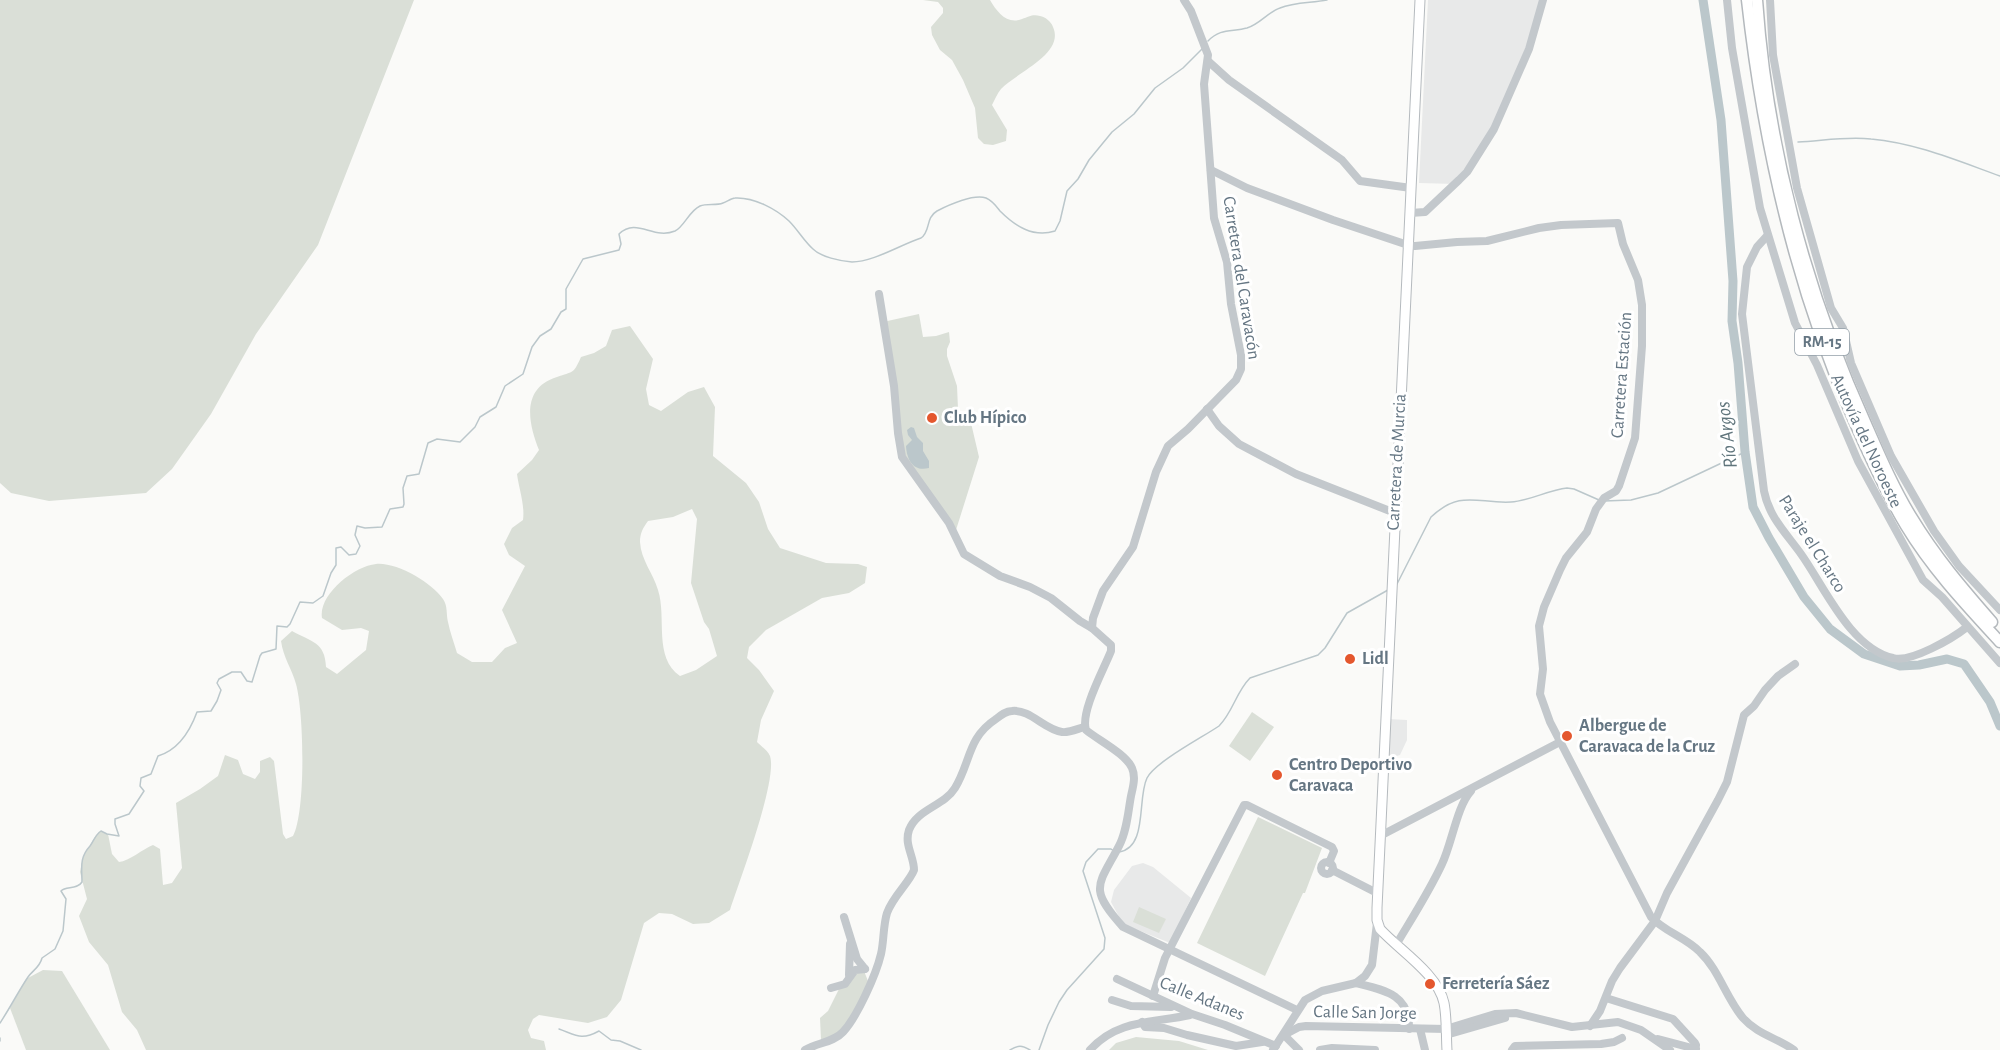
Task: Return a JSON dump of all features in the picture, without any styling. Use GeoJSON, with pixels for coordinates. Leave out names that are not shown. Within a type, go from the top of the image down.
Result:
{"type":"FeatureCollection","features":[{"type":"Feature","properties":{"kind":"highway","name":"Autovía del Noroeste"},"geometry":{"type":"LineString","coordinates":[[1747,0],[1758,90],[1777,188],[1795,259],[1814,320],[1839,387],[1869,456],[1906,526],[1938,573],[2000,642]]}},
{"type":"Feature","properties":{"kind":"highway","name":"Autovía del Noroeste"},"geometry":{"type":"LineString","coordinates":[[1757,0],[1769,102],[1788,197],[1803,257],[1829,337],[1877,448],[1912,517],[1951,575],[2000,632]]}},
{"type":"Feature","properties":{"kind":"main road","name":"Carretera de Murcia"},"geometry":{"type":"LineString","coordinates":[[1378,923],[1377,893],[1390,602],[1412,246],[1410,213],[1420,0]]}},
{"type":"Feature","properties":{"kind":"main road"},"geometry":{"type":"LineString","coordinates":[[1378,923],[1438,988],[1444,1003],[1447,1050]]}},
{"type":"Feature","properties":{"kind":"street","name":"Carretera del Caravacón"},"geometry":{"type":"LineString","coordinates":[[1092,628],[1093,618],[1103,591],[1133,547],[1156,472],[1165,451],[1170,443],[1188,429],[1236,380],[1241,362],[1231,304],[1227,262],[1214,218],[1211,170],[1207,151],[1204,84],[1209,61],[1207,49],[1184,0]]}},
{"type":"Feature","properties":{"kind":"street"},"geometry":{"type":"LineString","coordinates":[[1410,213],[1425,212],[1459,180],[1467,172],[1494,129],[1529,49],[1543,0]]}},
{"type":"Feature","properties":{"kind":"street"},"geometry":{"type":"LineString","coordinates":[[1727,0],[1732,48],[1760,208],[1795,323],[1817,365],[1858,461],[1923,580],[1942,597],[2000,663]]}},
{"type":"Feature","properties":{"kind":"street"},"geometry":{"type":"LineString","coordinates":[[1770,0],[1773,56],[1797,188],[1829,300],[1843,328],[1851,363],[1891,456],[1934,531],[1959,566],[2000,610]]}},
{"type":"Feature","properties":{"kind":"street"},"geometry":{"type":"LineString","coordinates":[[1209,61],[1229,80],[1342,160],[1360,181],[1411,188]]}},
{"type":"Feature","properties":{"kind":"street"},"geometry":{"type":"LineString","coordinates":[[1211,170],[1247,188],[1412,246]]}},
{"type":"Feature","properties":{"kind":"street","name":"Carretera Estación"},"geometry":{"type":"LineString","coordinates":[[1412,246],[1487,241],[1539,228],[1616,221],[1619,224],[1623,244],[1638,279],[1642,305],[1634,444],[1616,491],[1601,501],[1587,532],[1566,558],[1544,607],[1539,626],[1543,669],[1540,700],[1638,896],[1654,921],[1684,939],[1702,954],[1745,1020],[1755,1029],[1794,1050]]}},
{"type":"Feature","properties":{"kind":"street","name":"Paraje el Charco"},"geometry":{"type":"LineString","coordinates":[[1767,236],[1757,247],[1748,267],[1742,326],[1749,354],[1764,491],[1772,515],[1802,555],[1838,613],[1865,643],[1881,654],[1898,659],[1913,656],[1967,627]]}},
{"type":"Feature","properties":{"kind":"street"},"geometry":{"type":"LineString","coordinates":[[879,294],[894,386],[898,433],[902,457],[906,465],[949,523],[966,555],[1000,576],[1044,594],[1110,642],[1112,651],[1084,717],[1084,727],[1127,761],[1134,774],[1124,832],[1100,881],[1101,895],[1106,906],[1123,927],[1297,1010]]}},
{"type":"Feature","properties":{"kind":"street"},"geometry":{"type":"LineString","coordinates":[[1207,409],[1219,426],[1239,444],[1296,474],[1395,513]]}},
{"type":"Feature","properties":{"kind":"street"},"geometry":{"type":"LineString","coordinates":[[1590,1026],[1620,968],[1654,921],[1666,893],[1727,782],[1744,715],[1778,676],[1796,663]]}},
{"type":"Feature","properties":{"kind":"street"},"geometry":{"type":"LineString","coordinates":[[806,1050],[835,1038],[843,1032],[871,981],[881,955],[889,909],[914,870],[907,841],[909,831],[922,814],[950,796],[960,779],[972,745],[981,730],[1004,713],[1016,711],[1063,732],[1084,727]]}},
{"type":"Feature","properties":{"kind":"street"},"geometry":{"type":"LineString","coordinates":[[1380,836],[1560,742]]}},
{"type":"Feature","properties":{"kind":"street"},"geometry":{"type":"LineString","coordinates":[[1396,945],[1442,865],[1464,800],[1476,786]]}},
{"type":"Feature","properties":{"kind":"street"},"geometry":{"type":"LineString","coordinates":[[1444,802],[1457,803],[1459,817]]}},
{"type":"Feature","properties":{"kind":"street"},"geometry":{"type":"LineString","coordinates":[[1153,996],[1163,964],[1245,804],[1332,847],[1334,851],[1331,866],[1377,893]]}},
{"type":"Feature","properties":{"kind":"street"},"geometry":{"type":"LineString","coordinates":[[844,917],[859,962],[871,981]]}},
{"type":"Feature","properties":{"kind":"street"},"geometry":{"type":"LineString","coordinates":[[1356,984],[1370,969],[1377,940],[1378,923]]}},
{"type":"Feature","properties":{"kind":"street"},"geometry":{"type":"LineString","coordinates":[[1377,940],[1380,935],[1387,935]]}},
{"type":"Feature","properties":{"kind":"street"},"geometry":{"type":"LineString","coordinates":[[831,988],[845,984],[849,975],[850,936]]}},
{"type":"Feature","properties":{"kind":"street"},"geometry":{"type":"LineString","coordinates":[[849,975],[855,970],[865,969]]}},
{"type":"Feature","properties":{"kind":"street","name":"Calle Adanes"},"geometry":{"type":"LineString","coordinates":[[1117,979],[1175,1007],[1267,1042],[1274,1048]]}},
{"type":"Feature","properties":{"kind":"street"},"geometry":{"type":"LineString","coordinates":[[1274,1048],[1305,1000],[1315,994],[1356,984],[1396,997],[1408,1013],[1409,1029]]}},
{"type":"Feature","properties":{"kind":"street"},"geometry":{"type":"LineString","coordinates":[[1606,998],[1674,1020],[1695,1043],[1696,1049],[1654,1038]]}},
{"type":"Feature","properties":{"kind":"street"},"geometry":{"type":"LineString","coordinates":[[1112,1000],[1131,1006],[1175,1007]]}},
{"type":"Feature","properties":{"kind":"street"},"geometry":{"type":"LineString","coordinates":[[1090,1050],[1103,1037],[1123,1027],[1192,1014]]}},
{"type":"Feature","properties":{"kind":"street"},"geometry":{"type":"LineString","coordinates":[[1507,1015],[1572,1027],[1618,1022],[1637,1028],[1670,1050]]}},
{"type":"Feature","properties":{"kind":"street"},"geometry":{"type":"LineString","coordinates":[[1507,1015],[1562,1031]]}},
{"type":"Feature","properties":{"kind":"street","name":"Calle San Jorge"},"geometry":{"type":"LineString","coordinates":[[1284,1035],[1306,1026],[1420,1029],[1446,1032],[1487,1017],[1507,1015]]}},
{"type":"Feature","properties":{"kind":"street"},"geometry":{"type":"LineString","coordinates":[[1142,1022],[1145,1027],[1164,1028],[1237,1048],[1254,1042],[1267,1042]]}},
{"type":"Feature","properties":{"kind":"street"},"geometry":{"type":"LineString","coordinates":[[1420,1029],[1425,1050]]}},
{"type":"Feature","properties":{"kind":"street"},"geometry":{"type":"LineString","coordinates":[[1284,1035],[1299,1050]]}},
{"type":"Feature","properties":{"kind":"street"},"geometry":{"type":"LineString","coordinates":[[1512,1050],[1515,1046],[1601,1044],[1622,1038]]}},
{"type":"Feature","properties":{"kind":"street"},"geometry":{"type":"LineString","coordinates":[[1320,1050],[1332,1048],[1375,1050]]}},
{"type":"Feature","properties":{"kind":"shaded area"},"geometry":{"type":"Polygon","coordinates":[[[0,0],[414,0],[318,245],[256,334],[211,414],[172,469],[146,493],[49,501],[11,493],[0,483],[0,0]]]}},
{"type":"Feature","properties":{"kind":"shaded area"},"geometry":{"type":"Polygon","coordinates":[[[923,0],[990,0],[999,13],[1007,19],[1017,20],[1037,15],[1046,18],[1052,25],[1055,37],[1046,54],[1001,89],[992,105],[1007,130],[1006,141],[993,145],[984,144],[978,138],[975,108],[963,80],[952,60],[940,50],[932,35],[931,27],[943,13],[943,8],[938,2],[923,0]]]}},
{"type":"Feature","properties":{"kind":"shaded area"},"geometry":{"type":"Polygon","coordinates":[[[1428,0],[1543,0],[1499,120],[1455,184],[1419,183],[1428,0]]]}},
{"type":"Feature","properties":{"kind":"shaded area","name":"Club Hípico"},"geometry":{"type":"Polygon","coordinates":[[[919,314],[923,337],[949,332],[950,342],[947,356],[957,386],[958,409],[971,423],[979,457],[956,530],[906,465],[883,322],[919,314]]]}},
{"type":"Feature","properties":{"kind":"shaded area"},"geometry":{"type":"Polygon","coordinates":[[[630,326],[653,359],[646,389],[649,405],[661,411],[688,392],[704,387],[715,407],[713,456],[746,483],[759,502],[768,529],[780,548],[826,563],[858,564],[867,567],[865,583],[849,593],[822,598],[766,630],[749,647],[747,658],[774,691],[761,720],[757,742],[769,754],[771,768],[763,808],[730,910],[709,923],[693,924],[672,914],[659,913],[644,923],[621,1000],[607,1017],[588,1023],[539,1015],[533,1019],[528,1030],[531,1038],[544,1041],[546,1050],[146,1050],[137,1030],[122,1012],[108,965],[89,942],[79,916],[87,899],[80,872],[83,857],[96,835],[101,831],[108,834],[112,854],[119,862],[153,845],[160,849],[163,885],[172,883],[182,868],[176,803],[218,776],[225,755],[238,760],[243,774],[255,779],[260,772],[260,761],[270,757],[274,761],[283,834],[286,839],[293,836],[297,824],[302,785],[301,716],[296,684],[281,641],[292,631],[311,641],[323,652],[326,667],[337,674],[366,650],[369,631],[361,628],[342,630],[322,618],[322,609],[332,591],[339,583],[358,570],[376,564],[394,566],[431,586],[445,602],[447,619],[457,653],[472,662],[492,662],[505,648],[517,643],[502,610],[525,566],[509,555],[504,544],[512,528],[523,520],[523,503],[517,474],[539,450],[530,418],[533,398],[537,389],[545,382],[572,372],[581,357],[606,346],[612,330],[630,326]],[[692,509],[673,517],[648,521],[640,539],[643,555],[658,590],[666,658],[680,676],[696,670],[717,656],[691,583],[697,519],[692,509]]]}},
{"type":"Feature","properties":{"kind":"shaded area"},"geometry":{"type":"Polygon","coordinates":[[[911,427],[923,443],[923,451],[929,461],[929,468],[915,467],[910,461],[906,446],[912,440],[907,430],[911,427]]]}},
{"type":"Feature","properties":{"kind":"shaded area"},"geometry":{"type":"Polygon","coordinates":[[[1252,712],[1274,727],[1250,761],[1229,746],[1252,712]]]}},
{"type":"Feature","properties":{"kind":"shaded area"},"geometry":{"type":"Polygon","coordinates":[[[1388,719],[1407,720],[1407,740],[1400,755],[1387,759],[1388,719]]]}},
{"type":"Feature","properties":{"kind":"shaded area"},"geometry":{"type":"Polygon","coordinates":[[[1258,817],[1322,848],[1305,893],[1303,893],[1265,976],[1197,943],[1258,817]]]}},
{"type":"Feature","properties":{"kind":"shaded area"},"geometry":{"type":"Polygon","coordinates":[[[1143,863],[1153,867],[1191,898],[1170,943],[1123,924],[1111,902],[1114,890],[1132,866],[1143,863]]]}},
{"type":"Feature","properties":{"kind":"shaded area"},"geometry":{"type":"Polygon","coordinates":[[[1139,907],[1166,919],[1159,933],[1133,922],[1139,907]]]}},
{"type":"Feature","properties":{"kind":"shaded area"},"geometry":{"type":"Polygon","coordinates":[[[43,970],[62,971],[110,1050],[26,1050],[10,1008],[26,979],[43,970]]]}},
{"type":"Feature","properties":{"kind":"shaded area"},"geometry":{"type":"Polygon","coordinates":[[[864,971],[868,981],[852,1015],[839,1032],[821,1040],[820,1018],[828,1011],[839,989],[852,975],[864,971]]]}},
{"type":"Feature","properties":{"kind":"shaded area"},"geometry":{"type":"Polygon","coordinates":[[[1136,1037],[1179,1041],[1208,1050],[1109,1050],[1116,1043],[1136,1037]]]}},
{"type":"Feature","properties":{"kind":"waterway"},"geometry":{"type":"LineString","coordinates":[[1208,41],[1222,32],[1252,26],[1285,6],[1327,0]]}},
{"type":"Feature","properties":{"kind":"waterway","name":"Río Argos"},"geometry":{"type":"LineString","coordinates":[[1703,0],[1721,120],[1733,281],[1732,321],[1753,507],[1804,597],[1830,629],[1864,654],[1900,666],[1919,665],[1947,659],[1964,664],[1990,702],[2000,726]]}},
{"type":"Feature","properties":{"kind":"waterway"},"geometry":{"type":"LineString","coordinates":[[0,1023],[42,958],[55,949],[63,931],[66,899],[61,891],[82,882],[83,859],[97,834],[101,831],[119,836],[115,819],[129,814],[144,791],[140,786],[141,778],[151,774],[158,756],[172,749],[182,739],[197,712],[211,711],[221,690],[217,683],[219,679],[232,672],[241,672],[247,681],[252,682],[262,653],[276,649],[277,626],[287,627],[290,624],[300,602],[313,603],[323,596],[336,565],[336,548],[341,547],[349,555],[356,554],[360,546],[355,535],[357,526],[382,527],[390,509],[403,507],[403,488],[407,476],[419,474],[428,443],[437,439],[460,442],[475,427],[480,417],[496,407],[505,386],[523,374],[532,347],[540,336],[551,329],[561,312],[566,309],[566,289],[583,259],[619,250],[621,244],[619,234],[626,229],[639,228],[660,233],[675,231],[700,206],[720,204],[735,198],[750,199],[778,212],[816,252],[842,261],[860,261],[878,256],[921,238],[926,232],[931,217],[937,211],[961,201],[981,197],[988,199],[1018,226],[1039,233],[1055,231],[1060,221],[1067,191],[1078,179],[1089,160],[1112,132],[1134,114],[1155,88],[1183,68],[1202,49]]}},
{"type":"Feature","properties":{"kind":"waterway"},"geometry":{"type":"LineString","coordinates":[[1798,142],[1853,138],[1888,141],[1937,153],[2000,176]]}},
{"type":"Feature","properties":{"kind":"waterway"},"geometry":{"type":"LineString","coordinates":[[1604,501],[1631,500],[1658,493],[1745,452]]}},
{"type":"Feature","properties":{"kind":"waterway"},"geometry":{"type":"LineString","coordinates":[[1397,584],[1431,517],[1452,503],[1461,500],[1511,502],[1567,488],[1599,500]]}},
{"type":"Feature","properties":{"kind":"waterway"},"geometry":{"type":"LineString","coordinates":[[1119,852],[1134,842],[1138,832],[1144,787],[1147,778],[1159,765],[1219,726],[1250,678],[1318,655],[1347,613],[1388,590]]}},
{"type":"Feature","properties":{"kind":"waterway"},"geometry":{"type":"LineString","coordinates":[[1039,1050],[1059,1002],[1104,949],[1105,938],[1083,871],[1086,862],[1098,849],[1114,851]]}},
{"type":"Feature","properties":{"kind":"waterway"},"geometry":{"type":"LineString","coordinates":[[559,1029],[583,1036],[599,1031],[611,1040],[620,1041],[641,1050]]}},
{"type":"Feature","properties":{"kind":"waterway"},"geometry":{"type":"LineString","coordinates":[[1010,1050],[1020,1046],[1030,1050]]}},
{"type":"Feature","properties":{"kind":"place","name":"Club Hípico"},"geometry":{"type":"Point","coordinates":[932,418]}},
{"type":"Feature","properties":{"kind":"place","name":"Lidl"},"geometry":{"type":"Point","coordinates":[1350,659]}},
{"type":"Feature","properties":{"kind":"place","name":"Albergue de Caravaca de la Cruz"},"geometry":{"type":"Point","coordinates":[1567,736]}},
{"type":"Feature","properties":{"kind":"place","name":"Centro Deportivo Caravaca"},"geometry":{"type":"Point","coordinates":[1277,775]}},
{"type":"Feature","properties":{"kind":"place","name":"Ferretería Sáez"},"geometry":{"type":"Point","coordinates":[1430,984]}}]}
